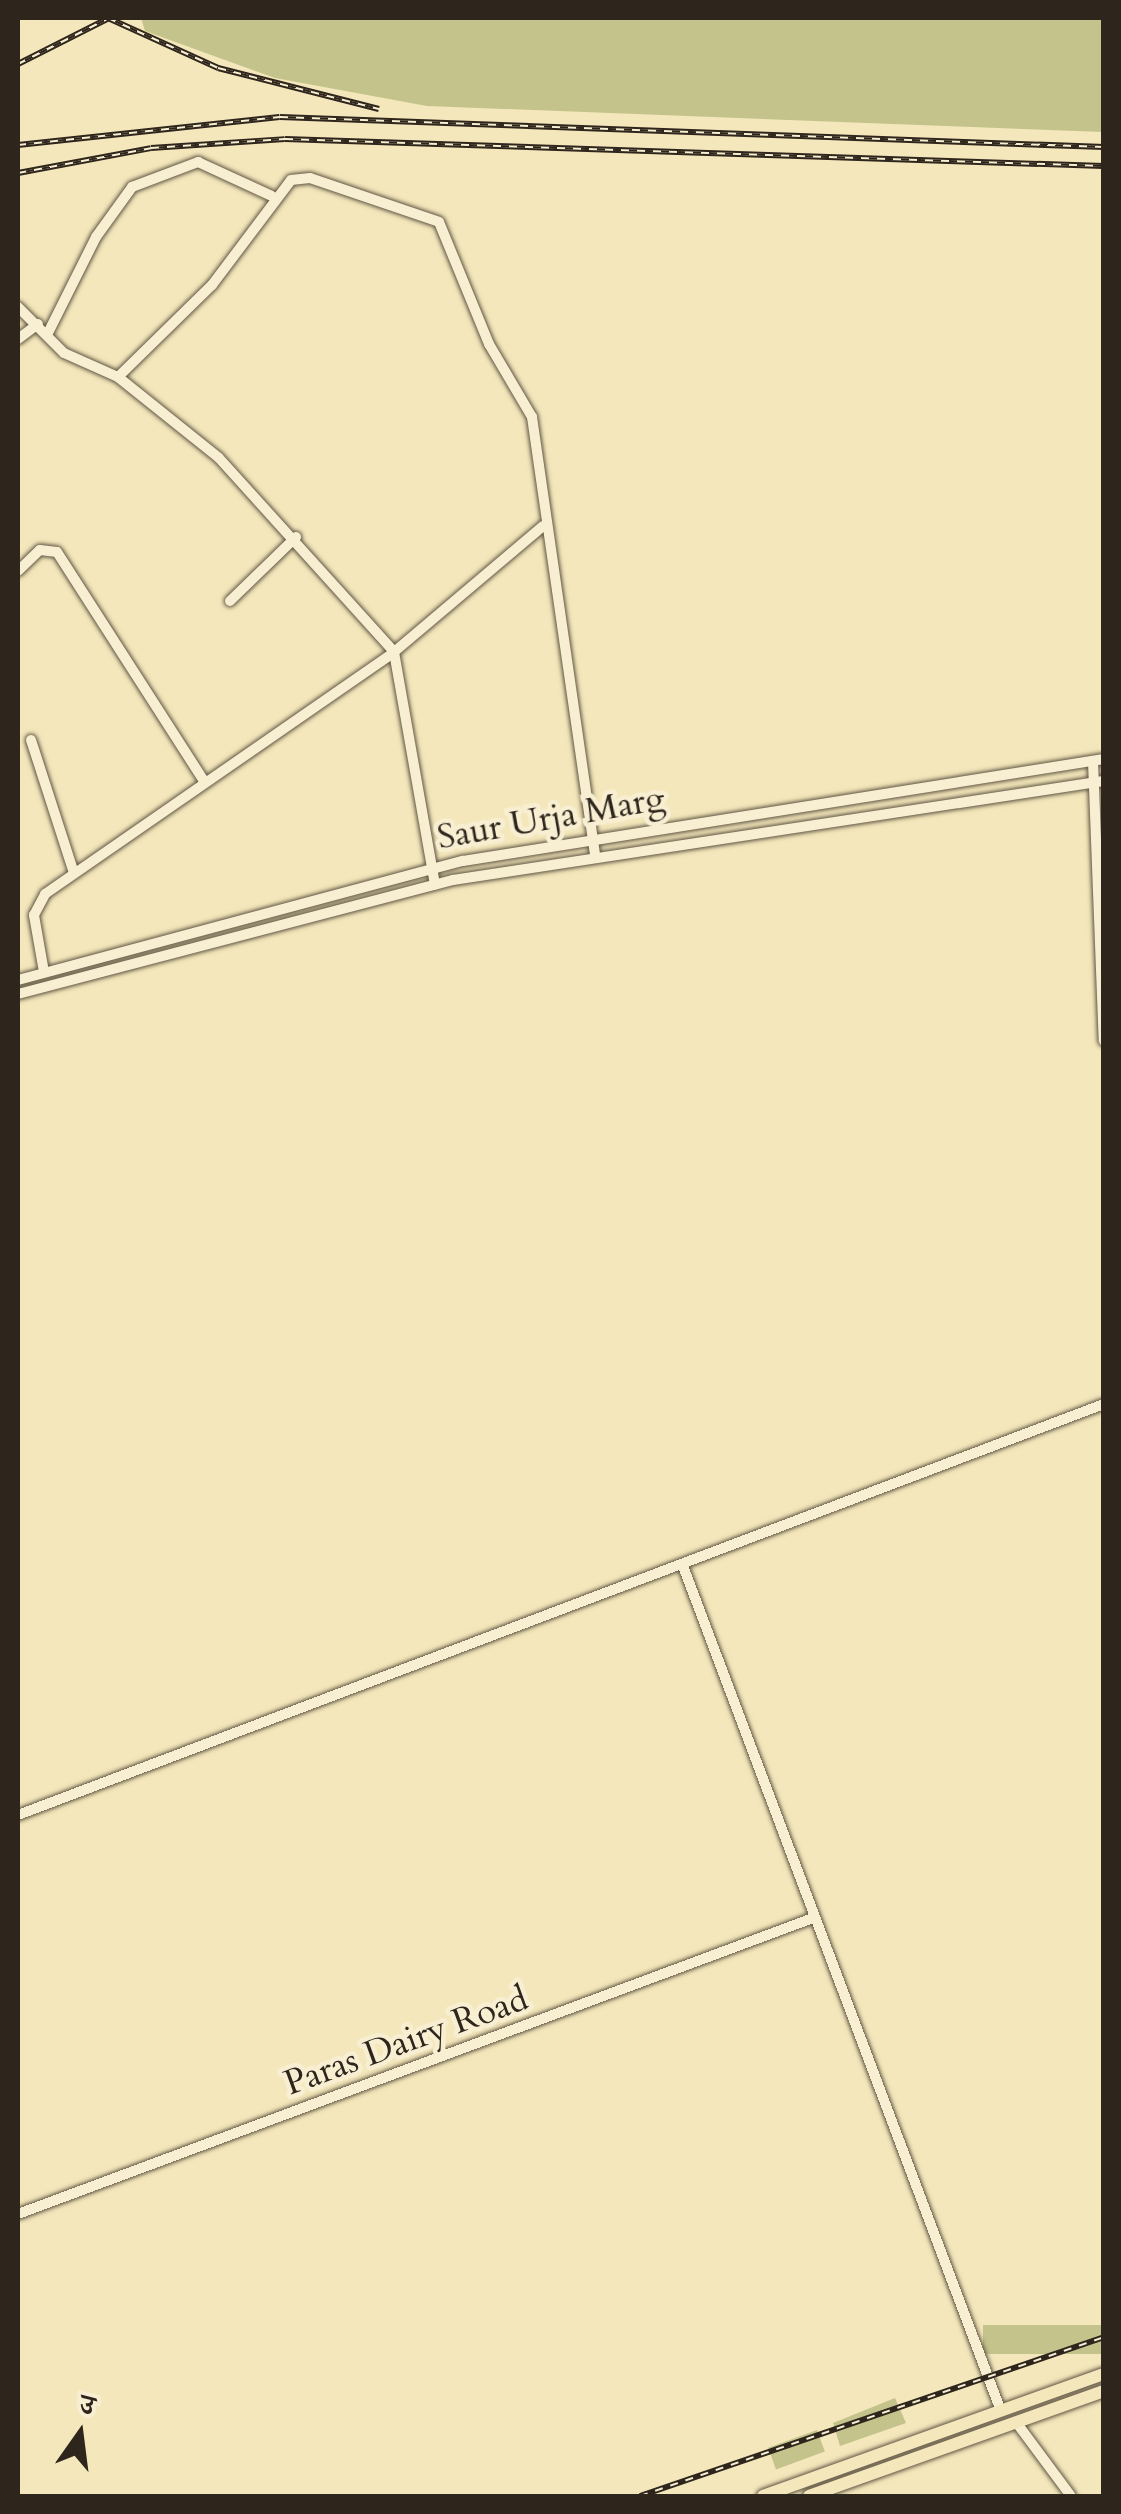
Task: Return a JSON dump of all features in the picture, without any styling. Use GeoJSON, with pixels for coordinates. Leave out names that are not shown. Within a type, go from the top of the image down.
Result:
{"type":"FeatureCollection","features":[{"type":"Feature","properties":{"kind":"main road"},"geometry":{"type":"LineString","coordinates":[[762,2496],[1104,2374]]}},
{"type":"Feature","properties":{"kind":"main road"},"geometry":{"type":"LineString","coordinates":[[809,2496],[1104,2390]]}},
{"type":"Feature","properties":{"kind":"street"},"geometry":{"type":"LineString","coordinates":[[48,333],[96,236],[132,187],[198,162],[272,196]]}},
{"type":"Feature","properties":{"kind":"street"},"geometry":{"type":"LineString","coordinates":[[118,377],[212,285],[272,196],[310,178],[448,230],[489,344],[528,402],[543,525],[595,855]]}},
{"type":"Feature","properties":{"kind":"street"},"geometry":{"type":"LineString","coordinates":[[18,307],[64,353],[118,377],[219,458],[296,537],[394,652],[435,884]]}},
{"type":"Feature","properties":{"kind":"street"},"geometry":{"type":"LineString","coordinates":[[18,340],[38,324]]}},
{"type":"Feature","properties":{"kind":"street"},"geometry":{"type":"LineString","coordinates":[[44,972],[34,915],[74,873],[203,779],[394,652],[543,525]]}},
{"type":"Feature","properties":{"kind":"street"},"geometry":{"type":"LineString","coordinates":[[230,600],[296,537]]}},
{"type":"Feature","properties":{"kind":"street"},"geometry":{"type":"LineString","coordinates":[[18,571],[45,548],[57,552],[203,779]]}},
{"type":"Feature","properties":{"kind":"street"},"geometry":{"type":"LineString","coordinates":[[18,552],[28,561]]}},
{"type":"Feature","properties":{"kind":"street"},"geometry":{"type":"LineString","coordinates":[[32,740],[74,873]]}},
{"type":"Feature","properties":{"kind":"street"},"geometry":{"type":"LineString","coordinates":[[1098,760],[1104,1041]]}},
{"type":"Feature","properties":{"kind":"street","name":"Saur Urja Marg"},"geometry":{"type":"LineString","coordinates":[[18,980],[433,867],[591,836],[1098,760]]}},
{"type":"Feature","properties":{"kind":"street","name":"Saur Urja Marg"},"geometry":{"type":"LineString","coordinates":[[18,994],[435,884],[595,855],[1098,781]]}},
{"type":"Feature","properties":{"kind":"street"},"geometry":{"type":"LineString","coordinates":[[18,1815],[1104,1404]]}},
{"type":"Feature","properties":{"kind":"street"},"geometry":{"type":"LineString","coordinates":[[684,1566],[1001,2411]]}},
{"type":"Feature","properties":{"kind":"street","name":"Paras Dairy Road"},"geometry":{"type":"LineString","coordinates":[[18,2214],[813,1918]]}},
{"type":"Feature","properties":{"kind":"street"},"geometry":{"type":"LineString","coordinates":[[1016,2422],[1070,2496]]}},
{"type":"Feature","properties":{"kind":"shaded area"},"geometry":{"type":"Polygon","coordinates":[[[141,18],[1103,18],[1103,132],[427,106],[275,78],[145,31],[141,18]]]}},
{"type":"Feature","properties":{"kind":"shaded area"},"geometry":{"type":"Polygon","coordinates":[[[983,2325],[1103,2325],[1103,2354],[983,2354],[983,2325]]]}},
{"type":"Feature","properties":{"kind":"shaded area"},"geometry":{"type":"Polygon","coordinates":[[[895,2398],[906,2423],[840,2446],[833,2423],[895,2398]]]}},
{"type":"Feature","properties":{"kind":"shaded area"},"geometry":{"type":"Polygon","coordinates":[[[817,2430],[825,2452],[776,2469],[768,2448],[817,2430]]]}},
{"type":"Feature","properties":{"kind":"railway"},"geometry":{"type":"LineString","coordinates":[[108,18],[218,68],[379,109]]}},
{"type":"Feature","properties":{"kind":"railway"},"geometry":{"type":"LineString","coordinates":[[18,64],[109,18]]}},
{"type":"Feature","properties":{"kind":"railway"},"geometry":{"type":"LineString","coordinates":[[18,145],[280,117],[1104,147]]}},
{"type":"Feature","properties":{"kind":"railway"},"geometry":{"type":"LineString","coordinates":[[18,173],[151,148],[285,139],[1104,166]]}},
{"type":"Feature","properties":{"kind":"railway"},"geometry":{"type":"LineString","coordinates":[[640,2496],[1104,2337]]}}]}
